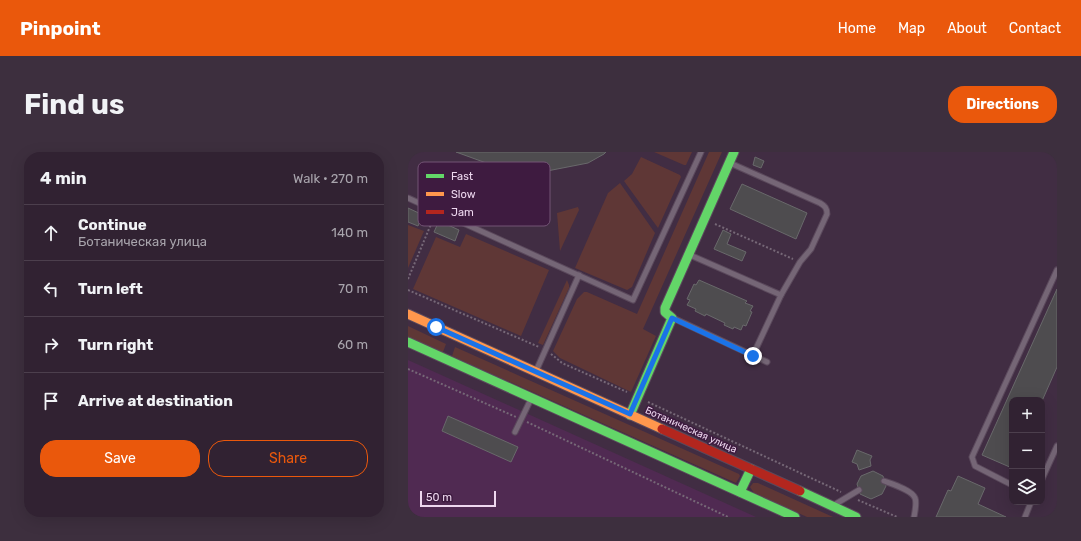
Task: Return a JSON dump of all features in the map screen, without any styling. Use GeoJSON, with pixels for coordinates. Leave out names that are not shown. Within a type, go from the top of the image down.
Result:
{"type":"FeatureCollection","features":[{"type":"Feature","properties":{"kind":"main road"},"geometry":{"type":"LineString","coordinates":[[630,414],[672,318],[665,312],[665,308],[734,152]]}},
{"type":"Feature","properties":{"kind":"main road","name":"Ботаническая улица"},"geometry":{"type":"LineString","coordinates":[[408,314],[856,517]]}},
{"type":"Feature","properties":{"kind":"main road"},"geometry":{"type":"LineString","coordinates":[[408,342],[795,517]]}},
{"type":"Feature","properties":{"kind":"main road"},"geometry":{"type":"LineString","coordinates":[[740,492],[751,469]]}},
{"type":"Feature","properties":{"kind":"lane"},"geometry":{"type":"LineString","coordinates":[[470,226],[633,300],[701,152]]}},
{"type":"Feature","properties":{"kind":"lane"},"geometry":{"type":"LineString","coordinates":[[729,163],[825,206],[827,210],[827,214],[811,249],[800,262],[780,295],[753,356]]}},
{"type":"Feature","properties":{"kind":"lane"},"geometry":{"type":"LineString","coordinates":[[408,198],[418,202]]}},
{"type":"Feature","properties":{"kind":"lane"},"geometry":{"type":"LineString","coordinates":[[689,254],[780,295]]}},
{"type":"Feature","properties":{"kind":"lane"},"geometry":{"type":"LineString","coordinates":[[1009,483],[975,466],[972,457],[1057,270]]}},
{"type":"Feature","properties":{"kind":"lane"},"geometry":{"type":"LineString","coordinates":[[535,372],[579,275]]}},
{"type":"Feature","properties":{"kind":"lane"},"geometry":{"type":"LineString","coordinates":[[672,318],[767,362]]}},
{"type":"Feature","properties":{"kind":"lane"},"geometry":{"type":"LineString","coordinates":[[515,432],[532,398]]}},
{"type":"Feature","properties":{"kind":"lane"},"geometry":{"type":"LineString","coordinates":[[1045,472],[1057,446]]}},
{"type":"Feature","properties":{"kind":"lane"},"geometry":{"type":"LineString","coordinates":[[884,481],[912,492],[916,502],[914,517]]}},
{"type":"Feature","properties":{"kind":"lane"},"geometry":{"type":"LineString","coordinates":[[832,506],[859,490]]}},
{"type":"Feature","properties":{"kind":"lane"},"geometry":{"type":"LineString","coordinates":[[1024,517],[1030,505]]}},
{"type":"Feature","properties":{"kind":"path"},"geometry":{"type":"LineString","coordinates":[[704,220],[800,262]]}},
{"type":"Feature","properties":{"kind":"path"},"geometry":{"type":"LineString","coordinates":[[408,279],[431,226]]}},
{"type":"Feature","properties":{"kind":"path"},"geometry":{"type":"LineString","coordinates":[[408,290],[546,350],[562,363],[897,517]]}},
{"type":"Feature","properties":{"kind":"path"},"geometry":{"type":"LineString","coordinates":[[408,369],[521,419],[728,517]]}},
{"type":"Feature","properties":{"kind":"shaded area"},"geometry":{"type":"Polygon","coordinates":[[[654,152],[692,152],[686,165],[684,165],[654,152]]]}},
{"type":"Feature","properties":{"kind":"shaded area"},"geometry":{"type":"Polygon","coordinates":[[[709,152],[722,152],[643,329],[656,336],[631,392],[560,358],[553,351],[577,299],[584,292],[637,314],[709,152]]]}},
{"type":"Feature","properties":{"kind":"shaded area"},"geometry":{"type":"Polygon","coordinates":[[[641,157],[680,175],[681,177],[658,228],[624,181],[632,174],[641,157]]]}},
{"type":"Feature","properties":{"kind":"shaded area"},"geometry":{"type":"Polygon","coordinates":[[[620,183],[655,233],[632,287],[627,290],[575,268],[608,193],[620,183]]]}},
{"type":"Feature","properties":{"kind":"shaded area"},"geometry":{"type":"Polygon","coordinates":[[[578,207],[579,210],[560,251],[557,213],[578,207]]]}},
{"type":"Feature","properties":{"kind":"shaded area"},"geometry":{"type":"Polygon","coordinates":[[[408,225],[424,231],[408,268],[408,225]]]}},
{"type":"Feature","properties":{"kind":"shaded area"},"geometry":{"type":"Polygon","coordinates":[[[466,234],[549,270],[521,336],[413,289],[436,237],[460,247],[466,234]]]}},
{"type":"Feature","properties":{"kind":"shaded area"},"geometry":{"type":"Polygon","coordinates":[[[567,280],[569,288],[543,345],[538,343],[567,280]]]}},
{"type":"Feature","properties":{"kind":"shaded area"},"geometry":{"type":"Polygon","coordinates":[[[408,326],[446,344],[443,352],[408,337],[408,326]]]}},
{"type":"Feature","properties":{"kind":"shaded area"},"geometry":{"type":"Polygon","coordinates":[[[455,347],[739,474],[740,476],[736,483],[452,356],[455,347]]]}},
{"type":"Feature","properties":{"kind":"shaded area"},"geometry":{"type":"Polygon","coordinates":[[[408,360],[756,517],[408,517],[408,360]]]}},
{"type":"Feature","properties":{"kind":"shaded area"},"geometry":{"type":"Polygon","coordinates":[[[753,483],[758,483],[833,517],[807,517],[754,493],[750,487],[753,483]]]}},
{"type":"Feature","properties":{"kind":"building"},"geometry":{"type":"Polygon","coordinates":[[[456,152],[606,152],[588,163],[550,170],[550,162],[484,162],[456,152]]]}},
{"type":"Feature","properties":{"kind":"building"},"geometry":{"type":"Polygon","coordinates":[[[755,157],[764,161],[761,168],[753,165],[755,157]]]}},
{"type":"Feature","properties":{"kind":"building"},"geometry":{"type":"Polygon","coordinates":[[[742,184],[807,213],[796,239],[730,209],[742,184]]]}},
{"type":"Feature","properties":{"kind":"building"},"geometry":{"type":"Polygon","coordinates":[[[408,208],[418,213],[418,226],[408,222],[408,208]]]}},
{"type":"Feature","properties":{"kind":"building"},"geometry":{"type":"Polygon","coordinates":[[[437,226],[450,226],[459,230],[455,241],[434,232],[437,226]]]}},
{"type":"Feature","properties":{"kind":"building"},"geometry":{"type":"Polygon","coordinates":[[[723,230],[731,234],[727,244],[746,252],[742,261],[714,249],[723,230]]]}},
{"type":"Feature","properties":{"kind":"building"},"geometry":{"type":"Polygon","coordinates":[[[699,280],[747,301],[745,303],[753,306],[746,326],[743,325],[741,330],[734,327],[733,329],[724,325],[725,323],[706,314],[705,316],[695,311],[696,309],[687,305],[690,300],[687,299],[694,284],[696,285],[699,280]]]}},
{"type":"Feature","properties":{"kind":"building"},"geometry":{"type":"Polygon","coordinates":[[[1057,289],[1057,367],[1044,397],[1009,397],[1009,467],[982,455],[1057,289]]]}},
{"type":"Feature","properties":{"kind":"building"},"geometry":{"type":"Polygon","coordinates":[[[448,416],[518,447],[511,462],[442,431],[448,416]]]}},
{"type":"Feature","properties":{"kind":"building"},"geometry":{"type":"Polygon","coordinates":[[[857,450],[872,456],[870,460],[871,466],[859,470],[857,464],[852,462],[857,450]]]}},
{"type":"Feature","properties":{"kind":"building"},"geometry":{"type":"Polygon","coordinates":[[[873,471],[883,476],[886,486],[882,494],[871,499],[860,494],[857,484],[861,476],[873,471]]]}},
{"type":"Feature","properties":{"kind":"building"},"geometry":{"type":"Polygon","coordinates":[[[958,476],[985,488],[978,504],[1006,517],[936,517],[948,490],[951,491],[958,476]]]}},
{"type":"Feature","properties":{"kind":"traffic: fast"},"geometry":{"type":"LineString","coordinates":[[630,415],[672,318],[665,312],[665,308],[734,152]]}},
{"type":"Feature","properties":{"kind":"traffic: fast"},"geometry":{"type":"LineString","coordinates":[[408,342],[795,517]]}},
{"type":"Feature","properties":{"kind":"traffic: fast"},"geometry":{"type":"LineString","coordinates":[[740,492],[751,469]]}},
{"type":"Feature","properties":{"kind":"traffic: fast"},"geometry":{"type":"LineString","coordinates":[[800,491],[856,517]]}},
{"type":"Feature","properties":{"kind":"traffic: slow"},"geometry":{"type":"LineString","coordinates":[[408,314],[662,429]]}},
{"type":"Feature","properties":{"kind":"traffic: jam"},"geometry":{"type":"LineString","coordinates":[[662,429],[800,491]]}},
{"type":"Feature","properties":{"kind":"route"},"geometry":{"type":"LineString","coordinates":[[436,327],[630,414],[672,318],[753,356]]}}]}
